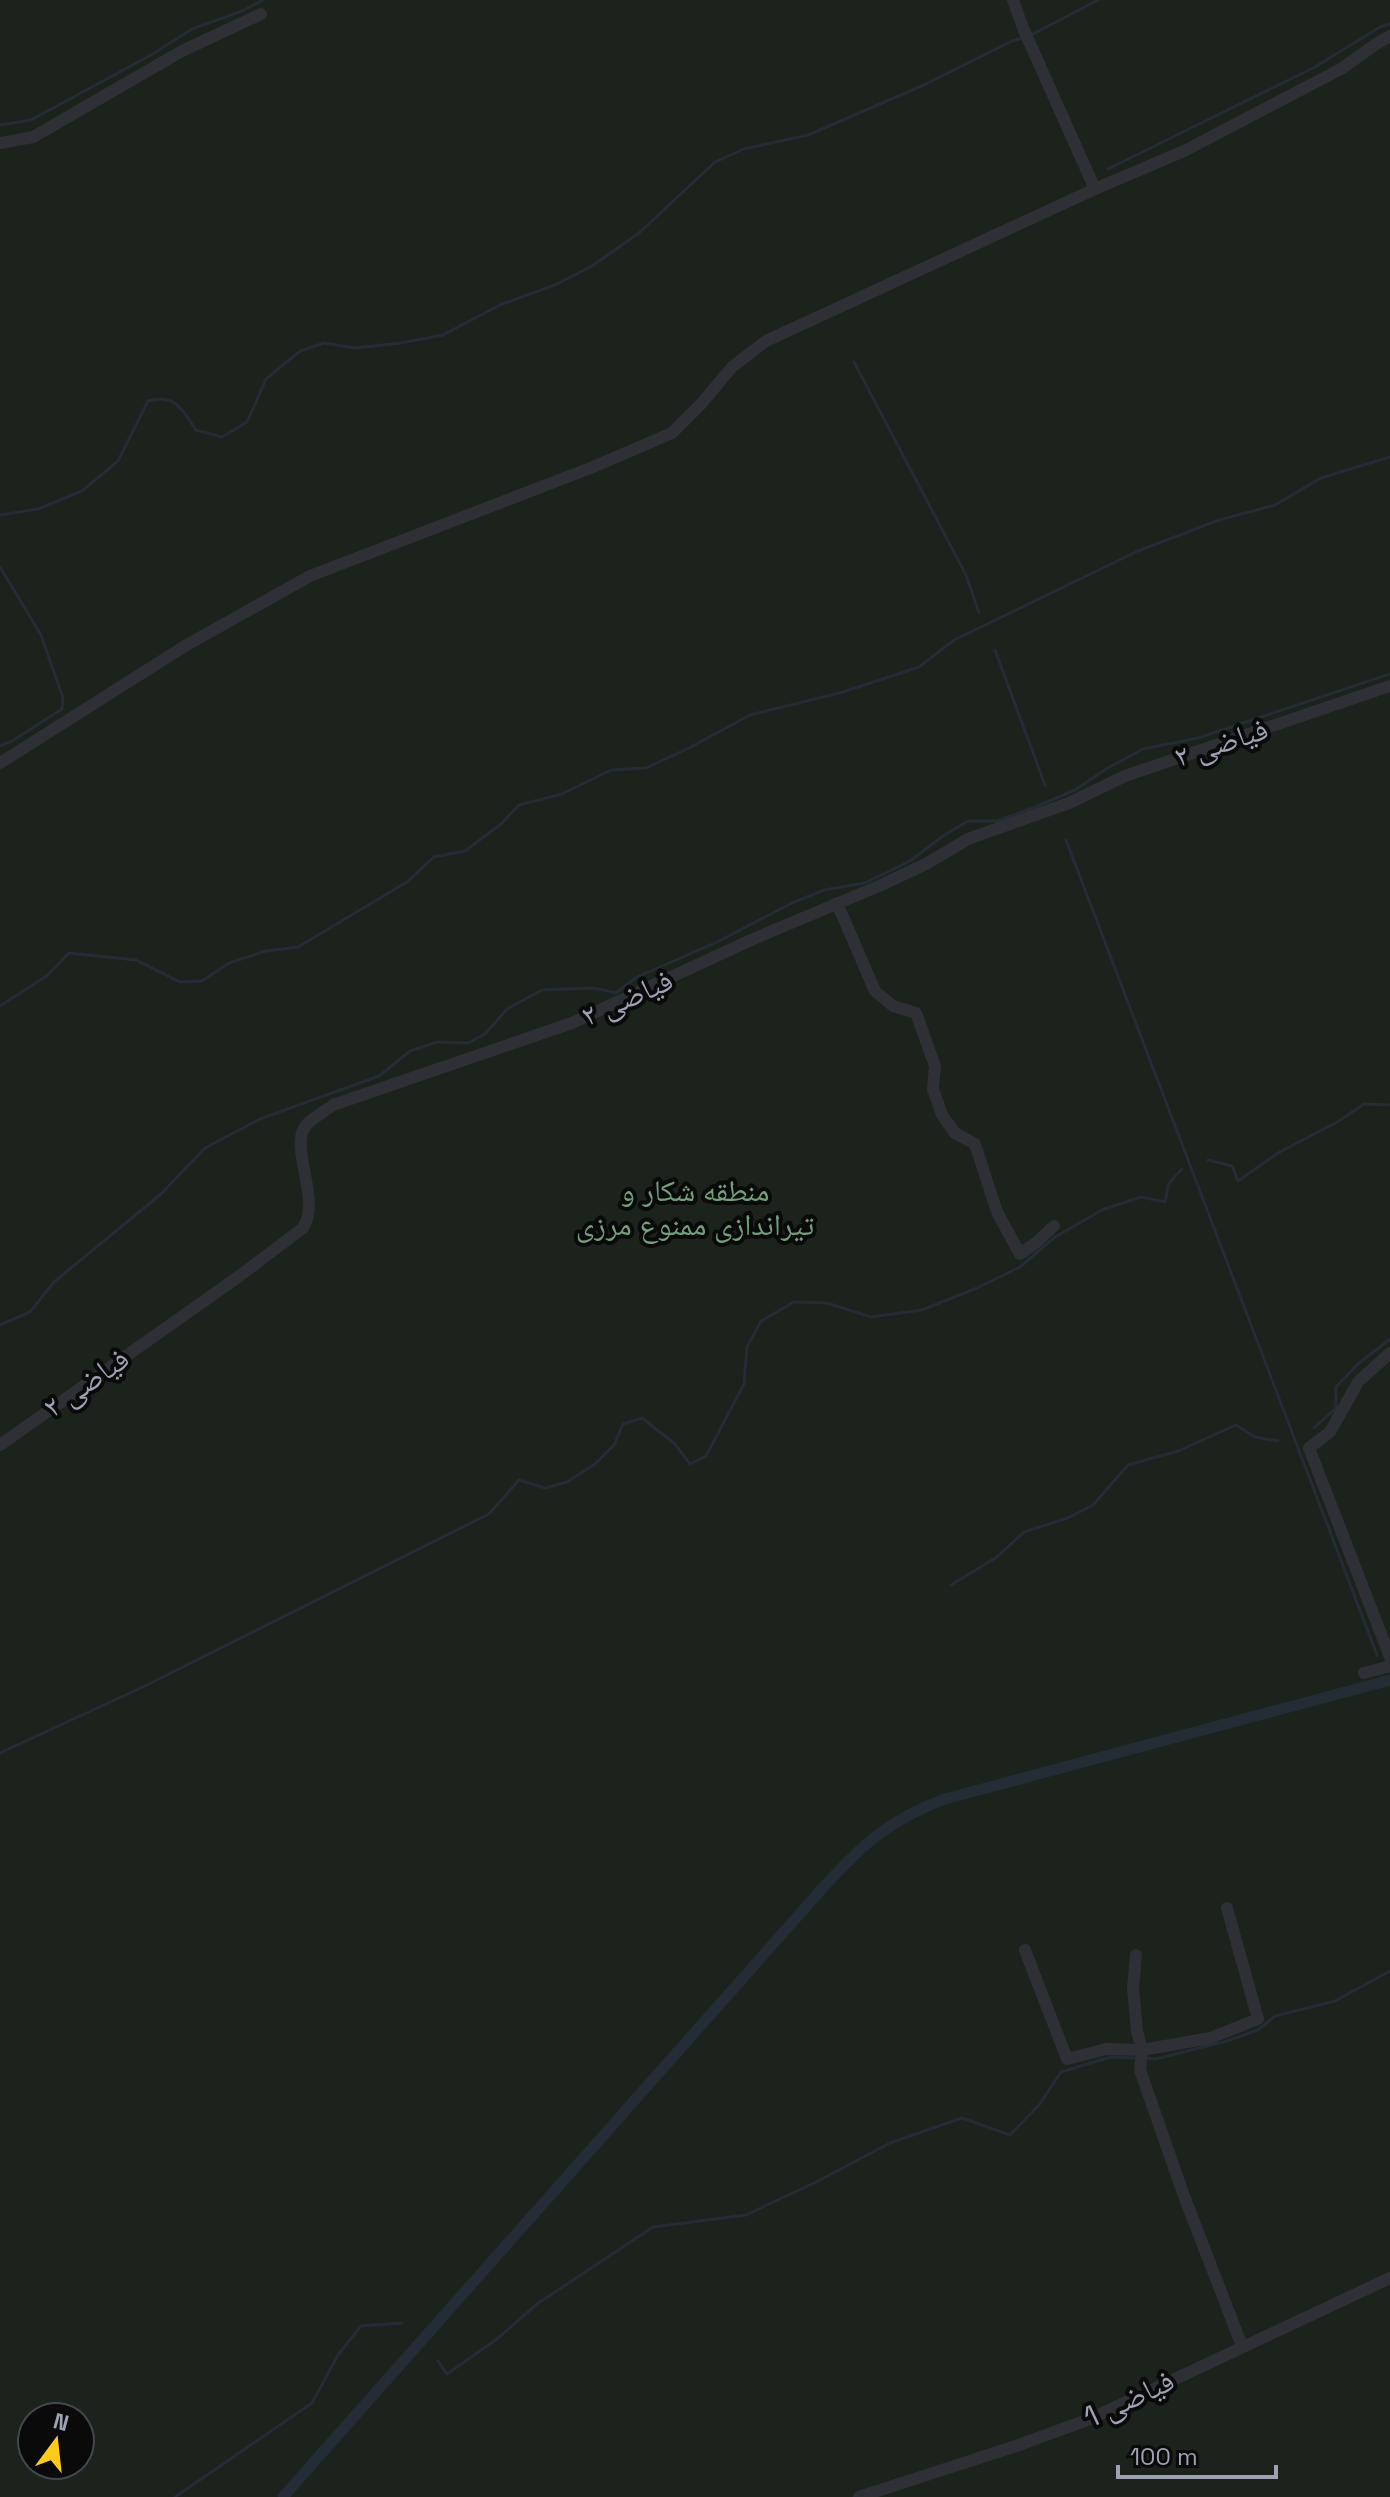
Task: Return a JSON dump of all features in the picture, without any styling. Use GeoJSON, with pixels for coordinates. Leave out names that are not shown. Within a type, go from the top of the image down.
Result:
{"type":"FeatureCollection","features":[{"type":"Feature","properties":{"kind":"street"},"geometry":{"type":"LineString","coordinates":[[1013,0],[1095,189]]}},
{"type":"Feature","properties":{"kind":"street"},"geometry":{"type":"LineString","coordinates":[[0,143],[33,137],[182,51],[261,14]]}},
{"type":"Feature","properties":{"kind":"street"},"geometry":{"type":"LineString","coordinates":[[0,763],[185,646],[310,576],[593,467],[672,433],[732,367],[766,341],[1184,151],[1341,69],[1390,36]]}},
{"type":"Feature","properties":{"kind":"street","name":"فیاضی ۲"},"geometry":{"type":"LineString","coordinates":[[0,1445],[303,1228],[309,1210],[300,1146],[305,1126],[333,1105],[572,1023],[926,864],[968,839],[1069,803],[1125,776],[1390,686]]}},
{"type":"Feature","properties":{"kind":"street"},"geometry":{"type":"LineString","coordinates":[[837,903],[875,991],[893,1006],[916,1013],[935,1066],[933,1089],[942,1115],[955,1133],[975,1144],[997,1212],[1020,1254],[1054,1226]]}},
{"type":"Feature","properties":{"kind":"street"},"geometry":{"type":"LineString","coordinates":[[1390,1353],[1358,1382],[1330,1432],[1309,1448],[1390,1657]]}},
{"type":"Feature","properties":{"kind":"street"},"geometry":{"type":"LineString","coordinates":[[1364,1673],[1390,1666]]}},
{"type":"Feature","properties":{"kind":"street"},"geometry":{"type":"LineString","coordinates":[[1025,1950],[1067,2059],[1106,2049],[1142,2056],[1210,2038],[1258,2019],[1227,1908]]}},
{"type":"Feature","properties":{"kind":"street"},"geometry":{"type":"LineString","coordinates":[[1136,1955],[1133,1988],[1142,2056],[1140,2070],[1184,2196],[1242,2346]]}},
{"type":"Feature","properties":{"kind":"street","name":"فیاضی 1"},"geometry":{"type":"LineString","coordinates":[[859,2497],[1090,2419],[1390,2278]]}},
{"type":"Feature","properties":{"kind":"green space","name":"منطقه شکار و تیراندازی ممنوع مرزی"},"geometry":{"type":"Polygon","coordinates":[[[0,0],[1390,0],[1390,2497],[0,2497],[0,0]]]}},
{"type":"Feature","properties":{"kind":"waterway"},"geometry":{"type":"LineString","coordinates":[[0,125],[31,120],[151,55],[192,29],[263,0]]}},
{"type":"Feature","properties":{"kind":"waterway"},"geometry":{"type":"LineString","coordinates":[[1031,35],[1098,0]]}},
{"type":"Feature","properties":{"kind":"waterway"},"geometry":{"type":"LineString","coordinates":[[1108,169],[1315,67],[1390,24]]}},
{"type":"Feature","properties":{"kind":"waterway"},"geometry":{"type":"LineString","coordinates":[[0,515],[38,509],[82,491],[118,461],[148,401],[172,401],[196,430],[222,437],[247,422],[266,379],[300,351],[324,343],[355,348],[443,335],[500,305],[557,284],[592,266],[639,233],[715,162],[744,149],[808,135],[1023,38]]}},
{"type":"Feature","properties":{"kind":"waterway"},"geometry":{"type":"LineString","coordinates":[[854,362],[966,575],[979,613]]}},
{"type":"Feature","properties":{"kind":"waterway"},"geometry":{"type":"LineString","coordinates":[[0,1006],[48,975],[69,953],[136,960],[180,982],[202,981],[229,963],[266,951],[298,947],[407,882],[434,857],[465,851],[501,824],[519,805],[562,794],[611,770],[646,768],[750,715],[843,692],[919,667],[954,640],[1138,551],[1219,520],[1275,505],[1321,478],[1390,457]]}},
{"type":"Feature","properties":{"kind":"waterway"},"geometry":{"type":"LineString","coordinates":[[0,567],[41,635],[63,698],[62,709],[0,746]]}},
{"type":"Feature","properties":{"kind":"waterway"},"geometry":{"type":"LineString","coordinates":[[995,650],[1045,785]]}},
{"type":"Feature","properties":{"kind":"waterway"},"geometry":{"type":"LineString","coordinates":[[0,1325],[30,1312],[54,1282],[161,1194],[205,1148],[260,1119],[379,1076],[410,1051],[437,1042],[468,1043],[485,1034],[507,1009],[542,990],[594,988],[616,993],[637,977],[717,942],[792,903],[824,890],[865,883],[910,861],[968,821],[997,821],[1075,790],[1143,749],[1198,738],[1390,674]]}},
{"type":"Feature","properties":{"kind":"waterway"},"geometry":{"type":"LineString","coordinates":[[1066,840],[1377,1655]]}},
{"type":"Feature","properties":{"kind":"waterway"},"geometry":{"type":"LineString","coordinates":[[1208,1160],[1232,1166],[1238,1181],[1278,1153],[1364,1104],[1390,1105]]}},
{"type":"Feature","properties":{"kind":"waterway"},"geometry":{"type":"LineString","coordinates":[[0,1753],[145,1686],[489,1514],[519,1480],[545,1488],[567,1482],[595,1464],[614,1445],[623,1424],[642,1418],[675,1444],[690,1464],[706,1456],[744,1384],[747,1347],[761,1321],[794,1302],[827,1303],[871,1317],[922,1310],[1020,1267],[1055,1237],[1104,1209],[1141,1197],[1165,1202],[1169,1183],[1182,1169]]}},
{"type":"Feature","properties":{"kind":"waterway"},"geometry":{"type":"LineString","coordinates":[[1314,1428],[1336,1408],[1336,1387],[1358,1364],[1390,1339]]}},
{"type":"Feature","properties":{"kind":"waterway"},"geometry":{"type":"LineString","coordinates":[[951,1585],[997,1557],[1024,1532],[1068,1518],[1093,1505],[1128,1465],[1178,1451],[1236,1425],[1255,1437],[1278,1441]]}},
{"type":"Feature","properties":{"kind":"waterway"},"geometry":{"type":"LineString","coordinates":[[283,2497],[820,1891],[876,1836],[906,1816],[945,1799],[1390,1680]]}},
{"type":"Feature","properties":{"kind":"waterway"},"geometry":{"type":"LineString","coordinates":[[1144,2058],[1156,2059],[1227,2041],[1258,2030],[1275,2016],[1335,2001],[1390,1971]]}},
{"type":"Feature","properties":{"kind":"waterway"},"geometry":{"type":"LineString","coordinates":[[438,2361],[447,2374],[497,2339],[537,2304],[653,2227],[746,2215],[890,2143],[962,2118],[1010,2135],[1039,2105],[1061,2072],[1111,2057],[1137,2058]]}},
{"type":"Feature","properties":{"kind":"waterway"},"geometry":{"type":"LineString","coordinates":[[175,2497],[312,2403],[338,2355],[361,2326],[402,2323]]}}]}
